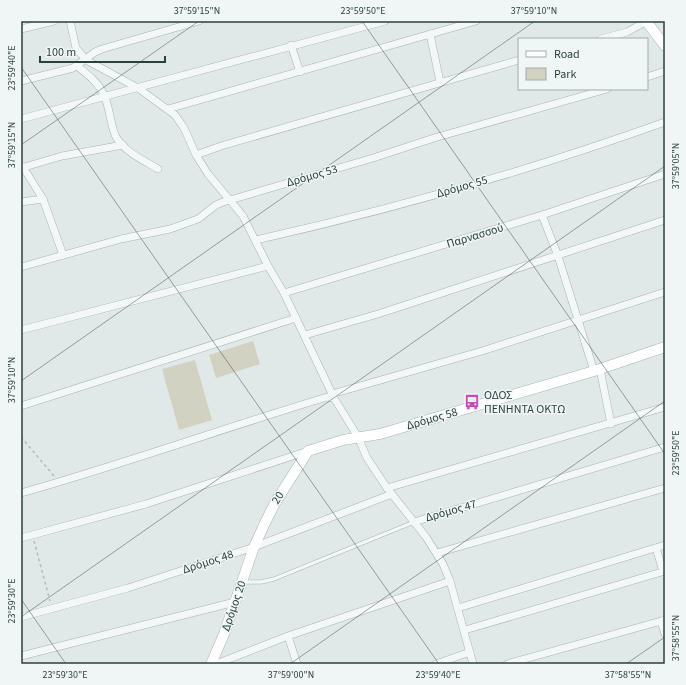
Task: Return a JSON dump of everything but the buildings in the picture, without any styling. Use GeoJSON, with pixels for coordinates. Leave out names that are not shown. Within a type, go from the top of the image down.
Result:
{"type":"FeatureCollection","features":[{"type":"Feature","properties":{"kind":"street"},"geometry":{"type":"LineString","coordinates":[[21,29],[54,21]]}},
{"type":"Feature","properties":{"kind":"street"},"geometry":{"type":"LineString","coordinates":[[70,21],[76,48],[86,60],[138,88],[168,109],[180,121],[196,155],[208,174],[244,216],[268,266],[284,293],[305,335],[333,396],[358,437],[367,458],[389,491],[437,553],[450,581],[465,630],[473,664]]}},
{"type":"Feature","properties":{"kind":"street"},"geometry":{"type":"LineString","coordinates":[[21,81],[74,68],[95,52],[102,49],[199,21]]}},
{"type":"Feature","properties":{"kind":"street"},"geometry":{"type":"LineString","coordinates":[[21,119],[291,45],[385,21]]}},
{"type":"Feature","properties":{"kind":"street"},"geometry":{"type":"LineString","coordinates":[[168,109],[476,21]]}},
{"type":"Feature","properties":{"kind":"street"},"geometry":{"type":"LineString","coordinates":[[605,38],[627,32],[646,21],[665,46]]}},
{"type":"Feature","properties":{"kind":"street"},"geometry":{"type":"LineString","coordinates":[[430,34],[440,82]]}},
{"type":"Feature","properties":{"kind":"street"},"geometry":{"type":"LineString","coordinates":[[291,45],[300,72]]}},
{"type":"Feature","properties":{"kind":"street"},"geometry":{"type":"LineString","coordinates":[[196,155],[221,146],[518,60]]}},
{"type":"Feature","properties":{"kind":"street"},"geometry":{"type":"LineString","coordinates":[[77,66],[98,85],[105,96],[116,136],[123,145],[128,150],[158,168]]}},
{"type":"Feature","properties":{"kind":"street"},"geometry":{"type":"LineString","coordinates":[[648,77],[665,71]]}},
{"type":"Feature","properties":{"kind":"street","name":"Δρόμος 53"},"geometry":{"type":"LineString","coordinates":[[21,267],[121,239],[170,229],[198,219],[216,205],[231,200],[434,138],[603,90]]}},
{"type":"Feature","properties":{"kind":"street","name":"Δρόμος 55"},"geometry":{"type":"LineString","coordinates":[[256,240],[369,214],[490,179],[665,122]]}},
{"type":"Feature","properties":{"kind":"street"},"geometry":{"type":"LineString","coordinates":[[63,255],[42,199],[22,167],[62,156],[123,145]]}},
{"type":"Feature","properties":{"kind":"street","name":"Παρνασσού"},"geometry":{"type":"LineString","coordinates":[[284,293],[542,215],[665,174]]}},
{"type":"Feature","properties":{"kind":"street"},"geometry":{"type":"LineString","coordinates":[[21,202],[42,199]]}},
{"type":"Feature","properties":{"kind":"street"},"geometry":{"type":"LineString","coordinates":[[542,215],[558,256],[597,370],[611,424]]}},
{"type":"Feature","properties":{"kind":"street"},"geometry":{"type":"LineString","coordinates":[[305,335],[378,314],[665,220]]}},
{"type":"Feature","properties":{"kind":"street"},"geometry":{"type":"LineString","coordinates":[[21,330],[136,302],[268,266]]}},
{"type":"Feature","properties":{"kind":"street"},"geometry":{"type":"LineString","coordinates":[[21,493],[98,471],[326,397],[579,321],[665,292]]}},
{"type":"Feature","properties":{"kind":"street"},"geometry":{"type":"LineString","coordinates":[[21,406],[296,318]]}},
{"type":"Feature","properties":{"kind":"street","name":"Δρόμος 58"},"geometry":{"type":"LineString","coordinates":[[308,451],[343,440],[380,434],[597,370],[665,347]]}},
{"type":"Feature","properties":{"kind":"street","name":"Δρόμος 48"},"geometry":{"type":"LineString","coordinates":[[21,617],[128,588],[254,547],[389,491],[665,407]]}},
{"type":"Feature","properties":{"kind":"street","name":"Δρόμος 47"},"geometry":{"type":"LineString","coordinates":[[414,522],[665,448]]}},
{"type":"Feature","properties":{"kind":"street"},"geometry":{"type":"LineString","coordinates":[[21,538],[146,504],[308,451]]}},
{"type":"Feature","properties":{"kind":"street","name":"20"},"geometry":{"type":"LineString","coordinates":[[254,547],[275,502],[308,451]]}},
{"type":"Feature","properties":{"kind":"street"},"geometry":{"type":"LineString","coordinates":[[437,553],[665,488]]}},
{"type":"Feature","properties":{"kind":"street"},"geometry":{"type":"LineString","coordinates":[[458,608],[665,545]]}},
{"type":"Feature","properties":{"kind":"street","name":"Δρόμος 20"},"geometry":{"type":"LineString","coordinates":[[211,664],[224,634],[254,547]]}},
{"type":"Feature","properties":{"kind":"street"},"geometry":{"type":"LineString","coordinates":[[465,630],[664,571],[656,548]]}},
{"type":"Feature","properties":{"kind":"street"},"geometry":{"type":"LineString","coordinates":[[216,664],[288,636],[450,581]]}},
{"type":"Feature","properties":{"kind":"street"},"geometry":{"type":"LineString","coordinates":[[21,656],[235,602]]}},
{"type":"Feature","properties":{"kind":"street"},"geometry":{"type":"LineString","coordinates":[[507,664],[663,620],[665,634]]}},
{"type":"Feature","properties":{"kind":"street"},"geometry":{"type":"LineString","coordinates":[[288,636],[297,664]]}},
{"type":"Feature","properties":{"kind":"street"},"geometry":{"type":"LineString","coordinates":[[436,664],[470,652]]}},
{"type":"Feature","properties":{"kind":"lane","name":"Δρόμος 47"},"geometry":{"type":"LineString","coordinates":[[242,582],[261,582],[274,579],[414,522]]}},
{"type":"Feature","properties":{"kind":"path"},"geometry":{"type":"LineString","coordinates":[[21,437],[59,482]]}},
{"type":"Feature","properties":{"kind":"path"},"geometry":{"type":"LineString","coordinates":[[33,535],[52,609]]}},
{"type":"Feature","properties":{"kind":"green space"},"geometry":{"type":"Polygon","coordinates":[[[253,341],[260,364],[216,378],[209,355],[253,341]]]}},
{"type":"Feature","properties":{"kind":"green space"},"geometry":{"type":"Polygon","coordinates":[[[195,360],[212,420],[179,430],[162,369],[195,360]]]}},
{"type":"Feature","properties":{"kind":"place","name":"ΟΔΟΣ ΠΕΝΗΝΤΑ ΟΚΤΩ"},"geometry":{"type":"Point","coordinates":[472,402]}}]}
